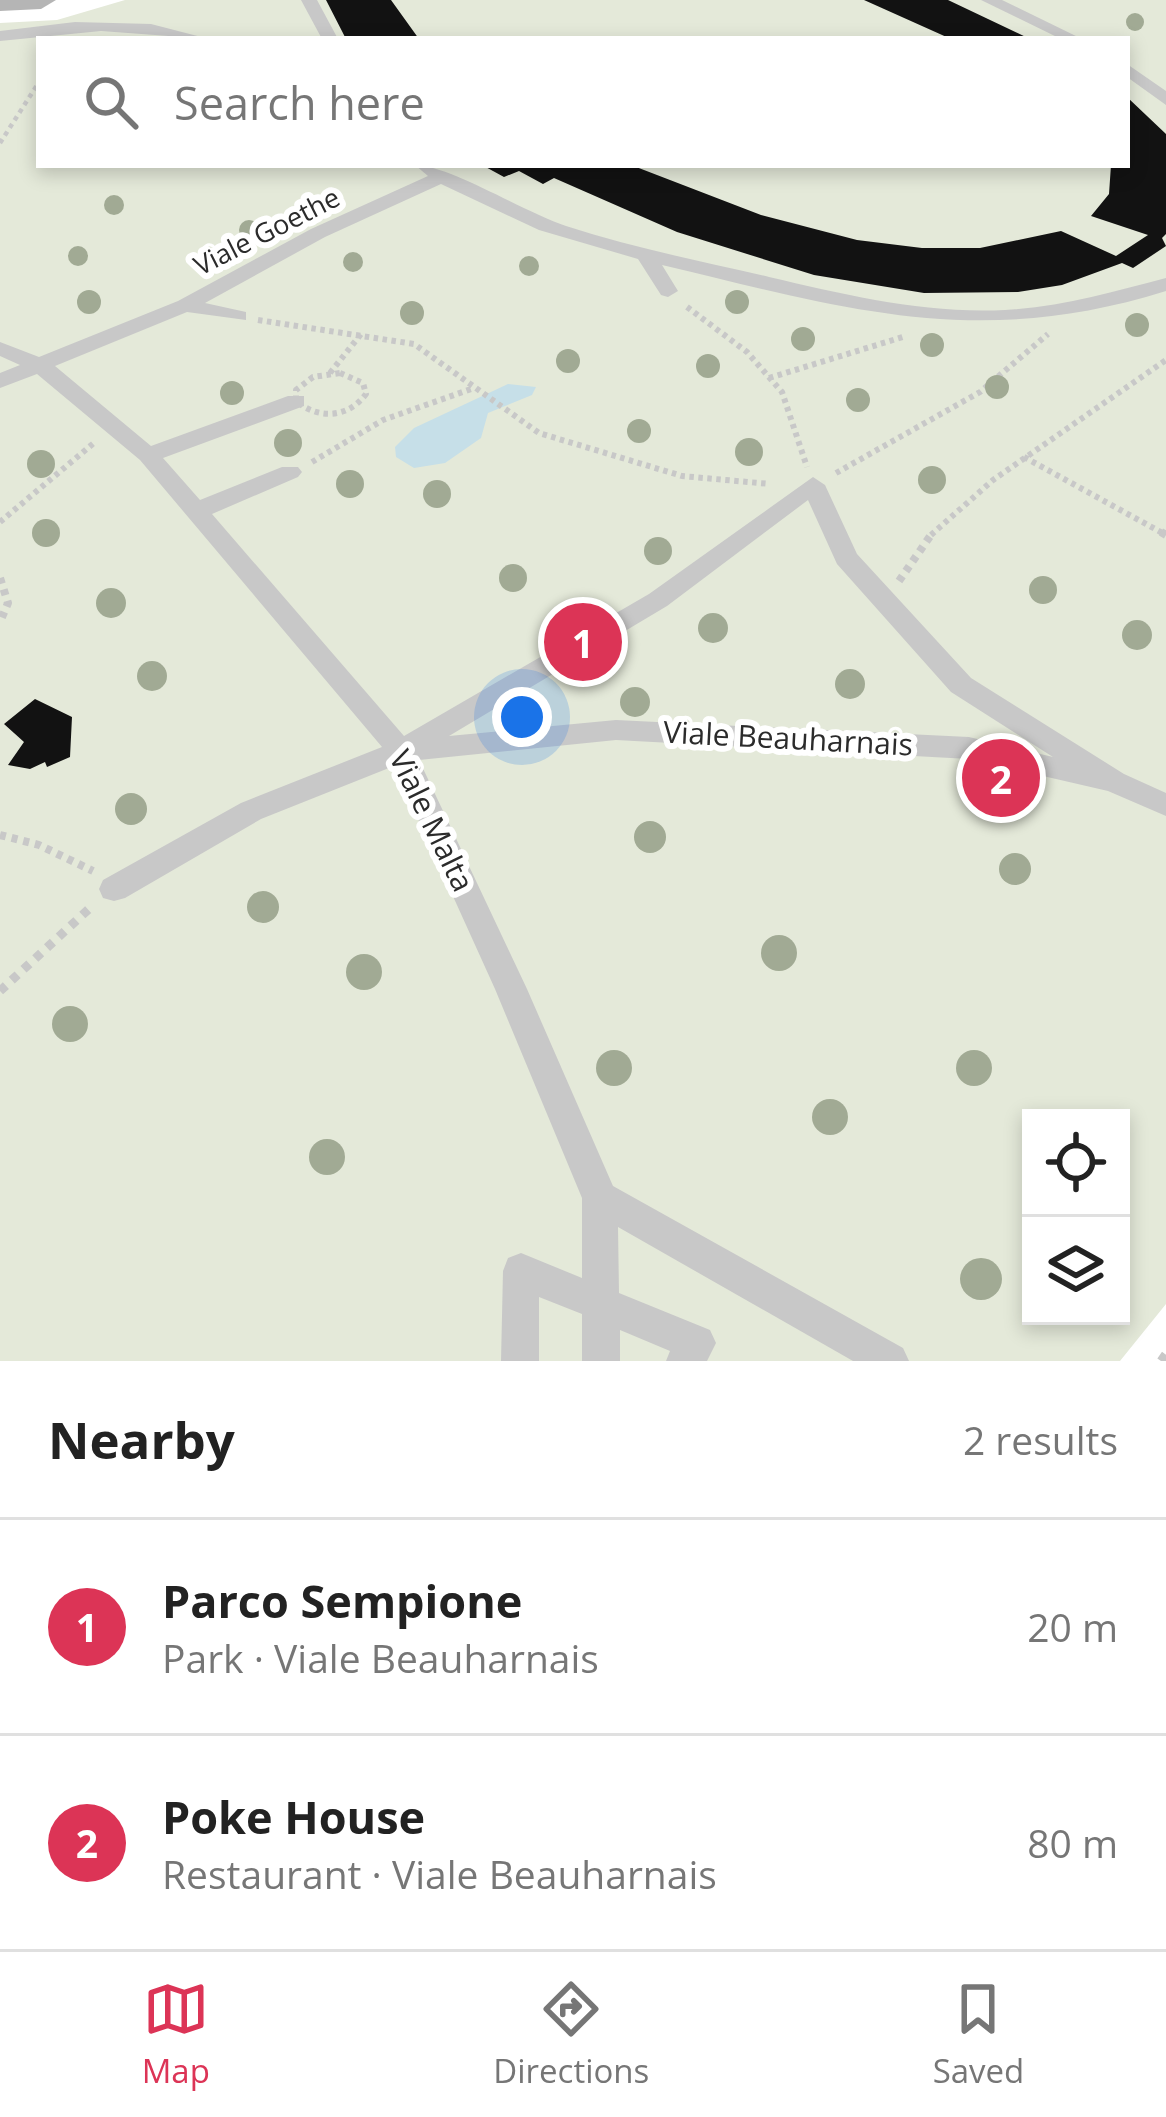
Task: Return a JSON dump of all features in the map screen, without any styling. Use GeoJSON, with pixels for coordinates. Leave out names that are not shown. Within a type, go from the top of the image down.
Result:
{"type":"FeatureCollection","features":[{"type":"Feature","properties":{"kind":"street"},"geometry":{"type":"LineString","coordinates":[[309,0],[328,36]]}},
{"type":"Feature","properties":{"kind":"street"},"geometry":{"type":"LineString","coordinates":[[989,0],[1067,36]]}},
{"type":"Feature","properties":{"kind":"street"},"geometry":{"type":"LineString","coordinates":[[0,36],[29,11],[186,36]]}},
{"type":"Feature","properties":{"kind":"street"},"geometry":{"type":"LineString","coordinates":[[1130,71],[1166,100]]}},
{"type":"Feature","properties":{"kind":"street"},"geometry":{"type":"LineString","coordinates":[[432,171],[500,208],[645,254],[836,298],[973,317]]}},
{"type":"Feature","properties":{"kind":"street","name":"Viale Goethe"},"geometry":{"type":"LineString","coordinates":[[0,381],[185,305],[432,171]]}},
{"type":"Feature","properties":{"kind":"street"},"geometry":{"type":"LineString","coordinates":[[645,254],[668,291]]}},
{"type":"Feature","properties":{"kind":"street"},"geometry":{"type":"LineString","coordinates":[[929,328],[973,317],[1072,310],[1166,284]]}},
{"type":"Feature","properties":{"kind":"street","name":"Viale Goethe"},"geometry":{"type":"LineString","coordinates":[[185,305],[239,316]]}},
{"type":"Feature","properties":{"kind":"street"},"geometry":{"type":"LineString","coordinates":[[1053,330],[1072,310]]}},
{"type":"Feature","properties":{"kind":"street","name":"Viale Malta"},"geometry":{"type":"LineString","coordinates":[[0,348],[40,366],[148,455],[401,751],[512,989],[600,1198],[601,1361]]}},
{"type":"Feature","properties":{"kind":"street"},"geometry":{"type":"LineString","coordinates":[[148,455],[296,401]]}},
{"type":"Feature","properties":{"kind":"street"},"geometry":{"type":"LineString","coordinates":[[199,510],[290,472]]}},
{"type":"Feature","properties":{"kind":"street"},"geometry":{"type":"LineString","coordinates":[[114,889],[251,811],[401,751],[658,600],[814,485],[846,558],[961,686],[1114,782]]}},
{"type":"Feature","properties":{"kind":"street","name":"Viale Beauharnais"},"geometry":{"type":"LineString","coordinates":[[401,751],[616,730],[969,748],[1114,782],[1166,806]]}},
{"type":"Feature","properties":{"kind":"street"},"geometry":{"type":"LineString","coordinates":[[600,1198],[890,1361]]}},
{"type":"Feature","properties":{"kind":"street"},"geometry":{"type":"LineString","coordinates":[[520,1361],[521,1271],[697,1342],[685,1361]]}},
{"type":"Feature","properties":{"kind":"path"},"geometry":{"type":"LineString","coordinates":[[0,143],[36,87]]}},
{"type":"Feature","properties":{"kind":"path"},"geometry":{"type":"LineString","coordinates":[[668,291],[747,352],[782,392],[814,485]]}},
{"type":"Feature","properties":{"kind":"path"},"geometry":{"type":"LineString","coordinates":[[239,316],[414,344],[539,433],[682,476],[814,485],[980,392],[1053,330]]}},
{"type":"Feature","properties":{"kind":"path"},"geometry":{"type":"LineString","coordinates":[[770,378],[929,328]]}},
{"type":"Feature","properties":{"kind":"path"},"geometry":{"type":"LineString","coordinates":[[330,373],[361,334]]}},
{"type":"Feature","properties":{"kind":"path"},"geometry":{"type":"LineString","coordinates":[[885,602],[937,527],[1024,457],[1166,360]]}},
{"type":"Feature","properties":{"kind":"path"},"geometry":{"type":"LineString","coordinates":[[330,373],[363,383],[366,394],[357,406],[322,414],[305,410],[296,401],[296,390],[305,381],[330,373]]}},
{"type":"Feature","properties":{"kind":"path"},"geometry":{"type":"LineString","coordinates":[[290,472],[344,446],[382,420],[473,388]]}},
{"type":"Feature","properties":{"kind":"path"},"geometry":{"type":"LineString","coordinates":[[357,406],[382,420]]}},
{"type":"Feature","properties":{"kind":"path"},"geometry":{"type":"LineString","coordinates":[[0,522],[115,426]]}},
{"type":"Feature","properties":{"kind":"path"},"geometry":{"type":"LineString","coordinates":[[1024,457],[1166,536]]}},
{"type":"Feature","properties":{"kind":"path"},"geometry":{"type":"LineString","coordinates":[[0,578],[8,603],[0,622]]}},
{"type":"Feature","properties":{"kind":"path"},"geometry":{"type":"LineString","coordinates":[[0,835],[82,862],[114,889],[0,991]]}},
{"type":"Feature","properties":{"kind":"green space"},"geometry":{"type":"Polygon","coordinates":[[[125,0],[1166,0],[1166,1304],[1120,1361],[0,1361],[0,23],[57,20],[125,0]]]}},
{"type":"Feature","properties":{"kind":"water"},"geometry":{"type":"Polygon","coordinates":[[[508,384],[536,387],[532,395],[488,413],[481,438],[445,463],[414,468],[396,457],[395,447],[414,428],[508,384]]]}},
{"type":"Feature","properties":{"kind":"building"},"geometry":{"type":"Polygon","coordinates":[[[326,0],[391,0],[417,36],[344,36],[326,0]]]}},
{"type":"Feature","properties":{"kind":"building"},"geometry":{"type":"Polygon","coordinates":[[[864,0],[948,0],[1024,36],[944,36],[864,0]]]}},
{"type":"Feature","properties":{"kind":"building"},"geometry":{"type":"Polygon","coordinates":[[[1130,100],[1166,134],[1166,234],[1162,238],[1166,246],[1133,268],[1122,263],[1062,285],[1018,292],[924,293],[814,275],[677,232],[554,178],[543,184],[519,171],[504,177],[488,168],[639,168],[761,215],[857,240],[922,248],[980,248],[1061,231],[1116,256],[1148,235],[1091,216],[1109,194],[1111,168],[1130,168],[1130,100]]]}},
{"type":"Feature","properties":{"kind":"building"},"geometry":{"type":"Polygon","coordinates":[[[35,699],[72,717],[70,757],[47,767],[45,762],[30,769],[8,765],[24,742],[4,724],[35,699]]]}},
{"type":"Feature","properties":{"kind":"building"},"geometry":{"type":"Polygon","coordinates":[[[994,771],[1032,780],[1029,802],[990,791],[994,771]]]}},
{"type":"Feature","properties":{"kind":"place","name":"Parco Sempione"},"geometry":{"type":"Point","coordinates":[583,642]}},
{"type":"Feature","properties":{"kind":"place","name":"Poke House"},"geometry":{"type":"Point","coordinates":[1001,778]}}]}
